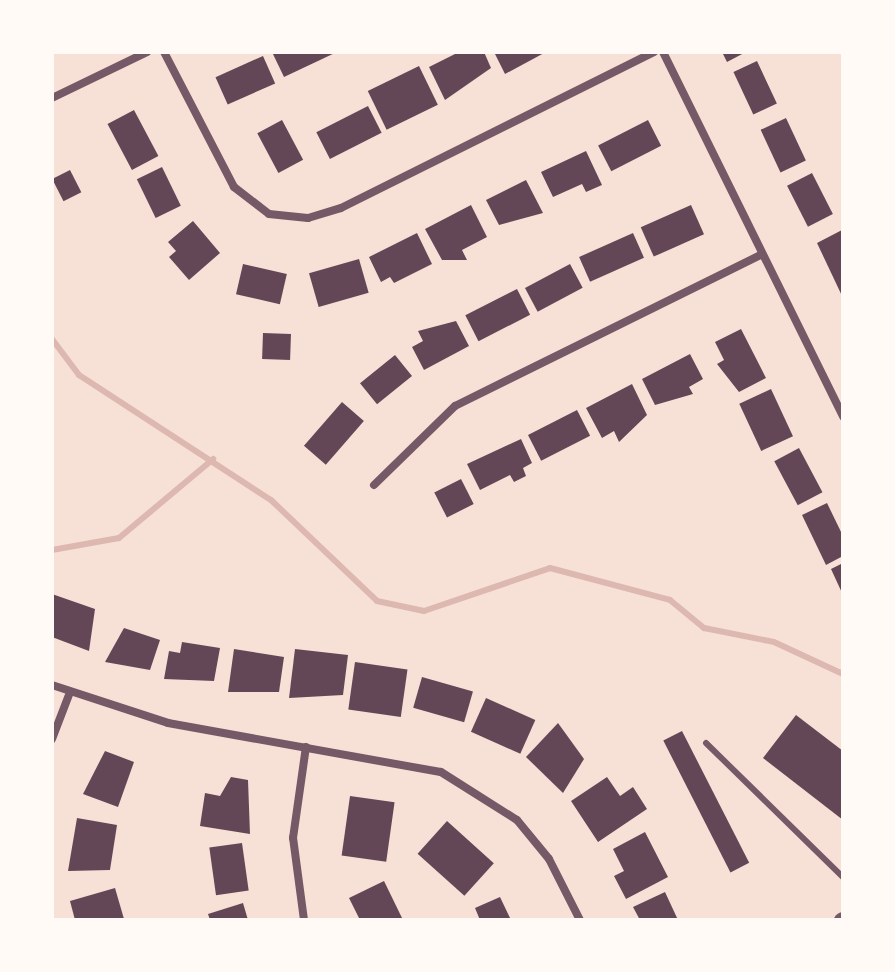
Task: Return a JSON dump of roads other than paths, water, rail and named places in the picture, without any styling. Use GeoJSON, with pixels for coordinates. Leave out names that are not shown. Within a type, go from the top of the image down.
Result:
{"type":"FeatureCollection","features":[{"type":"Feature","properties":{"kind":"street"},"geometry":{"type":"LineString","coordinates":[[52,98],[147,52]]}},
{"type":"Feature","properties":{"kind":"street"},"geometry":{"type":"LineString","coordinates":[[164,52],[234,187],[269,214],[324,215],[654,52]]}},
{"type":"Feature","properties":{"kind":"street"},"geometry":{"type":"LineString","coordinates":[[663,52],[843,417]]}},
{"type":"Feature","properties":{"kind":"street"},"geometry":{"type":"LineString","coordinates":[[374,485],[455,406],[761,255]]}},
{"type":"Feature","properties":{"kind":"street"},"geometry":{"type":"LineString","coordinates":[[52,685],[168,723],[441,772],[479,789],[549,859],[580,920]]}},
{"type":"Feature","properties":{"kind":"street"},"geometry":{"type":"LineString","coordinates":[[52,739],[70,692]]}},
{"type":"Feature","properties":{"kind":"street"},"geometry":{"type":"LineString","coordinates":[[304,920],[293,885],[293,838],[306,747]]}},
{"type":"Feature","properties":{"kind":"lane"},"geometry":{"type":"LineString","coordinates":[[706,743],[843,877]]}},
{"type":"Feature","properties":{"kind":"waterway"},"geometry":{"type":"LineString","coordinates":[[52,339],[79,375],[271,500],[377,601],[424,611],[550,568],[670,600],[704,628],[774,642],[843,674]]}},
{"type":"Feature","properties":{"kind":"waterway"},"geometry":{"type":"LineString","coordinates":[[52,550],[119,538],[213,459]]}}]}
